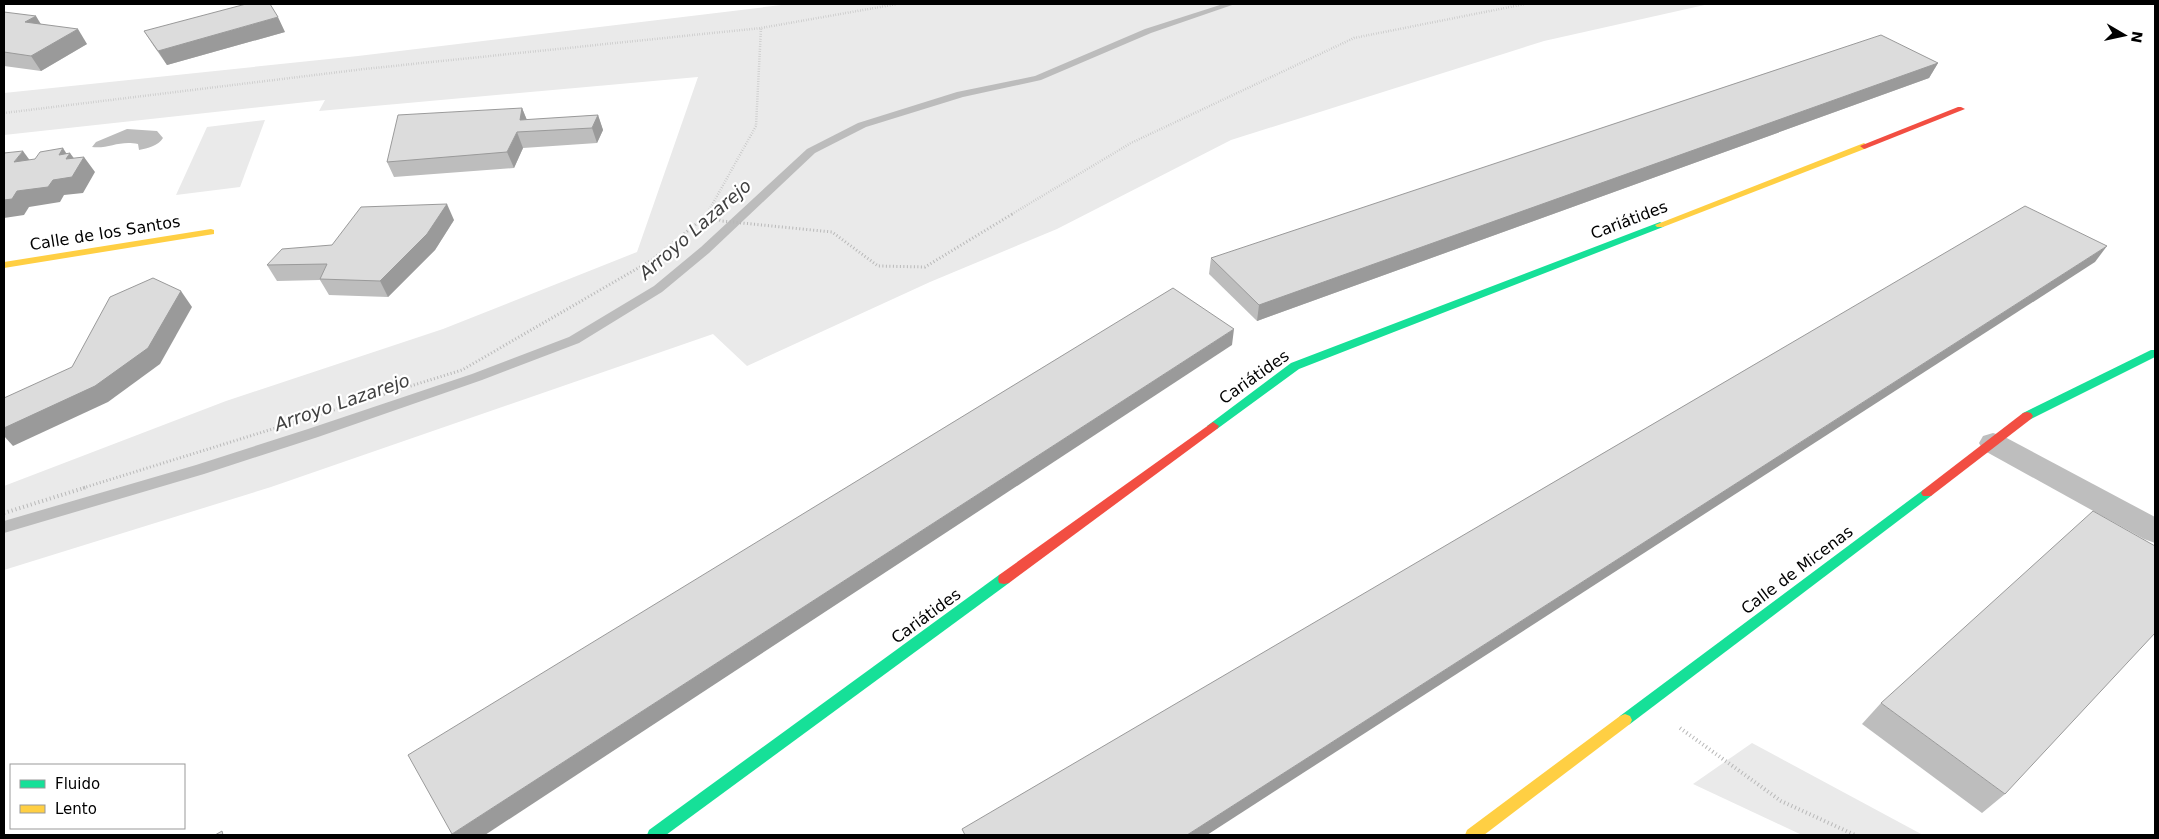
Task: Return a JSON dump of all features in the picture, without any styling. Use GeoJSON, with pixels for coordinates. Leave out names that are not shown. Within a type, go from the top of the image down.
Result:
{"type":"FeatureCollection","features":[{"type":"Feature","properties":{"kind":"street","name":"Cariátides"},"geometry":{"type":"LineString","coordinates":[[654,835],[1295,366],[1961,109]]}},
{"type":"Feature","properties":{"kind":"street","name":"Calle de los Santos"},"geometry":{"type":"LineString","coordinates":[[4,265],[211,232]]}},
{"type":"Feature","properties":{"kind":"street","name":"Calle de Micenas"},"geometry":{"type":"LineString","coordinates":[[1472,835],[1992,443],[2022,418],[2155,353]]}},
{"type":"Feature","properties":{"kind":"street"},"geometry":{"type":"LineString","coordinates":[[1992,443],[2155,532]]}},
{"type":"Feature","properties":{"kind":"path"},"geometry":{"type":"LineString","coordinates":[[4,113],[364,69],[761,28],[897,4]]}},
{"type":"Feature","properties":{"kind":"path"},"geometry":{"type":"LineString","coordinates":[[706,216],[722,221],[832,232],[878,266],[926,267],[1131,143],[1354,38],[1525,4]]}},
{"type":"Feature","properties":{"kind":"path"},"geometry":{"type":"LineString","coordinates":[[4,513],[462,370],[652,260],[706,216],[756,126],[761,28]]}},
{"type":"Feature","properties":{"kind":"path"},"geometry":{"type":"LineString","coordinates":[[1647,704],[1781,800],[1855,835]]}},
{"type":"Feature","properties":{"kind":"shaded area"},"geometry":{"type":"Polygon","coordinates":[[[790,4],[1709,4],[1544,41],[1231,140],[1057,229],[930,282],[747,366],[713,334],[271,487],[4,570],[4,486],[226,401],[443,329],[637,252],[698,77],[319,111],[325,100],[4,135],[4,93],[358,56],[790,4]]]}},
{"type":"Feature","properties":{"kind":"shaded area"},"geometry":{"type":"Polygon","coordinates":[[[265,120],[240,187],[176,195],[207,127],[265,120]]]}},
{"type":"Feature","properties":{"kind":"shaded area"},"geometry":{"type":"Polygon","coordinates":[[[127,129],[157,131],[163,138],[156,145],[139,150],[138,144],[131,143],[92,147],[96,142],[127,129]]]}},
{"type":"Feature","properties":{"kind":"shaded area"},"geometry":{"type":"Polygon","coordinates":[[[1752,743],[1923,835],[1802,835],[1693,784],[1752,743]]]}},
{"type":"Feature","properties":{"kind":"building"},"geometry":{"type":"Polygon","coordinates":[[[246,4],[270,4],[278,17],[158,51],[144,31],[246,4]]]}},
{"type":"Feature","properties":{"kind":"building"},"geometry":{"type":"Polygon","coordinates":[[[4,12],[36,16],[25,22],[78,29],[31,56],[4,52],[4,12]]]}},
{"type":"Feature","properties":{"kind":"building"},"geometry":{"type":"Polygon","coordinates":[[[1881,35],[1938,63],[1259,305],[1211,258],[1881,35]]]}},
{"type":"Feature","properties":{"kind":"building"},"geometry":{"type":"Polygon","coordinates":[[[522,108],[520,120],[598,115],[592,128],[517,132],[507,152],[387,162],[398,115],[522,108]]]}},
{"type":"Feature","properties":{"kind":"building"},"geometry":{"type":"Polygon","coordinates":[[[63,148],[59,155],[70,153],[66,159],[84,157],[72,177],[53,180],[48,187],[17,191],[12,199],[4,200],[4,153],[23,151],[14,162],[35,159],[40,152],[63,148]]]}},
{"type":"Feature","properties":{"kind":"building"},"geometry":{"type":"Polygon","coordinates":[[[447,204],[427,234],[380,281],[320,279],[327,264],[267,265],[282,249],[332,245],[361,207],[447,204]]]}},
{"type":"Feature","properties":{"kind":"building"},"geometry":{"type":"Polygon","coordinates":[[[2025,206],[2107,246],[1187,835],[965,835],[962,829],[2025,206]]]}},
{"type":"Feature","properties":{"kind":"building"},"geometry":{"type":"Polygon","coordinates":[[[153,278],[181,291],[148,348],[95,386],[4,428],[4,398],[72,367],[110,297],[153,278]]]}},
{"type":"Feature","properties":{"kind":"building"},"geometry":{"type":"Polygon","coordinates":[[[1173,288],[1234,329],[452,834],[408,755],[1173,288]]]}},
{"type":"Feature","properties":{"kind":"building"},"geometry":{"type":"Polygon","coordinates":[[[2093,511],[2155,546],[2155,633],[2005,794],[1881,703],[2093,511]]]}},
{"type":"Feature","properties":{"kind":"building"},"geometry":{"type":"Polygon","coordinates":[[[222,831],[223,835],[215,835],[222,831]]]}},
{"type":"Feature","properties":{"kind":"waterway","name":"Arroyo Lazarejo"},"geometry":{"type":"LineString","coordinates":[[4,527],[199,470],[313,433],[477,377],[574,340],[658,289],[705,250],[811,151],[862,125],[961,94],[1038,78],[1148,31],[1231,4]]}},
{"type":"Feature","properties":{"kind":"traffic: fast"},"geometry":{"type":"LineString","coordinates":[[1213,426],[1295,366],[1660,225]]}},
{"type":"Feature","properties":{"kind":"traffic: fast"},"geometry":{"type":"LineString","coordinates":[[2027,416],[2155,353]]}},
{"type":"Feature","properties":{"kind":"traffic: fast"},"geometry":{"type":"LineString","coordinates":[[1625,720],[1927,493]]}},
{"type":"Feature","properties":{"kind":"traffic: fast"},"geometry":{"type":"LineString","coordinates":[[654,835],[1004,579]]}},
{"type":"Feature","properties":{"kind":"traffic: slow"},"geometry":{"type":"LineString","coordinates":[[1660,225],[1864,146]]}},
{"type":"Feature","properties":{"kind":"traffic: slow"},"geometry":{"type":"LineString","coordinates":[[4,265],[211,232]]}},
{"type":"Feature","properties":{"kind":"traffic: slow"},"geometry":{"type":"LineString","coordinates":[[1472,835],[1625,720]]}},
{"type":"Feature","properties":{"kind":"traffic: jam"},"geometry":{"type":"LineString","coordinates":[[1864,146],[1961,109]]}},
{"type":"Feature","properties":{"kind":"traffic: jam"},"geometry":{"type":"LineString","coordinates":[[1927,493],[2027,416]]}},
{"type":"Feature","properties":{"kind":"traffic: jam"},"geometry":{"type":"LineString","coordinates":[[1004,579],[1213,426]]}}]}
